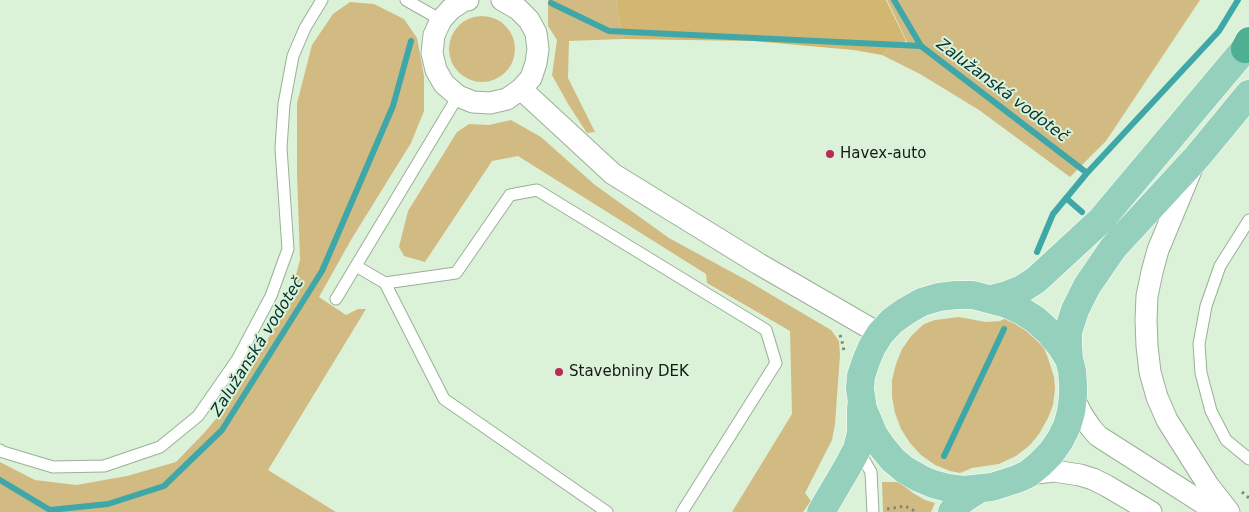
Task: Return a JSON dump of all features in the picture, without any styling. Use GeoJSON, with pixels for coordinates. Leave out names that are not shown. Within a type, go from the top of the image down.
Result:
{"type":"FeatureCollection","features":[{"type":"Feature","properties":{"kind":"main road"},"geometry":{"type":"LineString","coordinates":[[991,299],[1022,289],[1036,280],[1101,220],[1248,45]]}},
{"type":"Feature","properties":{"kind":"main road"},"geometry":{"type":"LineString","coordinates":[[860,389],[863,409],[874,435],[893,460],[919,478],[933,484],[964,490],[1005,484],[1028,474],[1046,459],[1060,440],[1067,426],[1073,396],[1068,332],[1075,310],[1087,286],[1113,248],[1197,157],[1249,94]]}},
{"type":"Feature","properties":{"kind":"main road"},"geometry":{"type":"LineString","coordinates":[[820,512],[857,449],[862,418],[861,376],[866,361],[880,334],[892,321],[906,311],[922,302],[939,297],[973,295],[991,299],[1022,311],[1036,320],[1060,345],[1069,359]]}},
{"type":"Feature","properties":{"kind":"main road"},"geometry":{"type":"LineString","coordinates":[[952,512],[962,500],[979,489]]}},
{"type":"Feature","properties":{"kind":"street"},"geometry":{"type":"LineString","coordinates":[[468,0],[451,9],[441,20],[434,35],[432,53],[436,70],[444,84],[458,96],[474,102],[490,103],[507,99],[521,89],[530,78],[536,64],[538,48],[536,34],[529,20],[505,0]]}},
{"type":"Feature","properties":{"kind":"street"},"geometry":{"type":"LineString","coordinates":[[521,89],[612,174],[759,264],[880,334]]}},
{"type":"Feature","properties":{"kind":"street"},"geometry":{"type":"LineString","coordinates":[[1197,157],[1158,250],[1152,272],[1147,296],[1147,346],[1154,388],[1167,420],[1208,485],[1229,512]]}},
{"type":"Feature","properties":{"kind":"street"},"geometry":{"type":"LineString","coordinates":[[1073,396],[1081,413],[1098,436],[1217,512]]}},
{"type":"Feature","properties":{"kind":"street"},"geometry":{"type":"LineString","coordinates":[[1028,474],[1054,471],[1093,479],[1148,511]]}},
{"type":"Feature","properties":{"kind":"lane"},"geometry":{"type":"LineString","coordinates":[[0,450],[54,467],[104,466],[160,447],[198,416],[237,360],[271,296],[288,249],[281,148],[284,104],[293,56],[305,28],[322,0]]}},
{"type":"Feature","properties":{"kind":"lane"},"geometry":{"type":"LineString","coordinates":[[406,0],[441,20]]}},
{"type":"Feature","properties":{"kind":"lane"},"geometry":{"type":"LineString","coordinates":[[336,299],[458,96]]}},
{"type":"Feature","properties":{"kind":"lane"},"geometry":{"type":"LineString","coordinates":[[385,283],[456,273],[510,195],[537,190],[766,330],[776,363],[682,512]]}},
{"type":"Feature","properties":{"kind":"lane"},"geometry":{"type":"LineString","coordinates":[[1249,220],[1220,266],[1206,306],[1199,344],[1201,373],[1211,411],[1226,440],[1249,459]]}},
{"type":"Feature","properties":{"kind":"lane"},"geometry":{"type":"LineString","coordinates":[[356,266],[385,283],[444,399],[607,512]]}},
{"type":"Feature","properties":{"kind":"lane"},"geometry":{"type":"LineString","coordinates":[[857,449],[871,472],[873,512]]}},
{"type":"Feature","properties":{"kind":"path"},"geometry":{"type":"LineString","coordinates":[[836,329],[842,341],[844,356]]}},
{"type":"Feature","properties":{"kind":"shaded area"},"geometry":{"type":"Polygon","coordinates":[[[548,0],[616,0],[623,39],[569,41],[568,78],[595,132],[587,133],[552,75],[557,40],[548,26],[548,0]]]}},
{"type":"Feature","properties":{"kind":"shaded area"},"geometry":{"type":"Polygon","coordinates":[[[616,0],[886,0],[906,41],[889,48],[882,55],[854,50],[753,41],[623,39],[616,0]]]}},
{"type":"Feature","properties":{"kind":"shaded area"},"geometry":{"type":"Polygon","coordinates":[[[887,0],[1200,0],[1106,141],[1070,177],[979,110],[920,74],[882,55],[889,48],[907,42],[887,0]]]}},
{"type":"Feature","properties":{"kind":"shaded area"},"geometry":{"type":"Polygon","coordinates":[[[350,2],[374,4],[404,19],[417,38],[424,76],[424,111],[411,143],[351,240],[319,297],[346,315],[358,309],[366,309],[268,470],[336,512],[0,512],[0,462],[35,480],[76,485],[127,476],[176,462],[220,414],[246,378],[289,301],[300,260],[297,103],[312,45],[333,14],[350,2]]]}},
{"type":"Feature","properties":{"kind":"shaded area"},"geometry":{"type":"Polygon","coordinates":[[[488,16],[506,25],[513,36],[515,49],[513,62],[506,73],[495,80],[476,82],[458,73],[451,62],[449,43],[458,25],[469,18],[488,16]]]}},
{"type":"Feature","properties":{"kind":"shaded area"},"geometry":{"type":"Polygon","coordinates":[[[511,120],[541,137],[595,185],[669,238],[748,281],[831,330],[839,341],[840,355],[835,424],[832,440],[805,493],[811,501],[803,512],[732,512],[792,414],[790,331],[707,283],[706,274],[518,156],[492,161],[425,262],[404,256],[399,247],[408,211],[457,132],[469,124],[489,125],[511,120]]]}},
{"type":"Feature","properties":{"kind":"shaded area"},"geometry":{"type":"Polygon","coordinates":[[[1014,314],[1042,343],[1048,358],[1054,377],[1055,389],[1053,405],[1048,418],[1030,445],[1016,456],[999,464],[972,468],[960,473],[935,465],[921,455],[910,443],[901,429],[895,413],[892,397],[892,380],[902,349],[912,335],[924,324],[935,320],[959,317],[986,322],[1000,321],[1014,314]]]}},
{"type":"Feature","properties":{"kind":"shaded area"},"geometry":{"type":"Polygon","coordinates":[[[882,482],[899,482],[925,500],[935,503],[931,512],[883,512],[882,482]]]}},
{"type":"Feature","properties":{"kind":"waterway"},"geometry":{"type":"LineString","coordinates":[[894,0],[921,46]]}},
{"type":"Feature","properties":{"kind":"waterway","name":"Zalužanská vodoteč"},"geometry":{"type":"LineString","coordinates":[[551,3],[609,31],[921,46],[1087,173],[1219,31],[1238,0]]}},
{"type":"Feature","properties":{"kind":"waterway","name":"Zalužanská vodoteč"},"geometry":{"type":"LineString","coordinates":[[0,480],[50,510],[108,504],[164,486],[222,430],[322,271],[393,106],[411,41]]}},
{"type":"Feature","properties":{"kind":"waterway"},"geometry":{"type":"LineString","coordinates":[[1037,252],[1053,214],[1087,173]]}},
{"type":"Feature","properties":{"kind":"waterway"},"geometry":{"type":"LineString","coordinates":[[1066,198],[1082,212]]}},
{"type":"Feature","properties":{"kind":"waterway"},"geometry":{"type":"LineString","coordinates":[[944,456],[1004,329]]}},
{"type":"Feature","properties":{"kind":"place","name":"Havex-auto"},"geometry":{"type":"Point","coordinates":[830,154]}},
{"type":"Feature","properties":{"kind":"place","name":"Stavebniny DEK"},"geometry":{"type":"Point","coordinates":[559,372]}}]}
